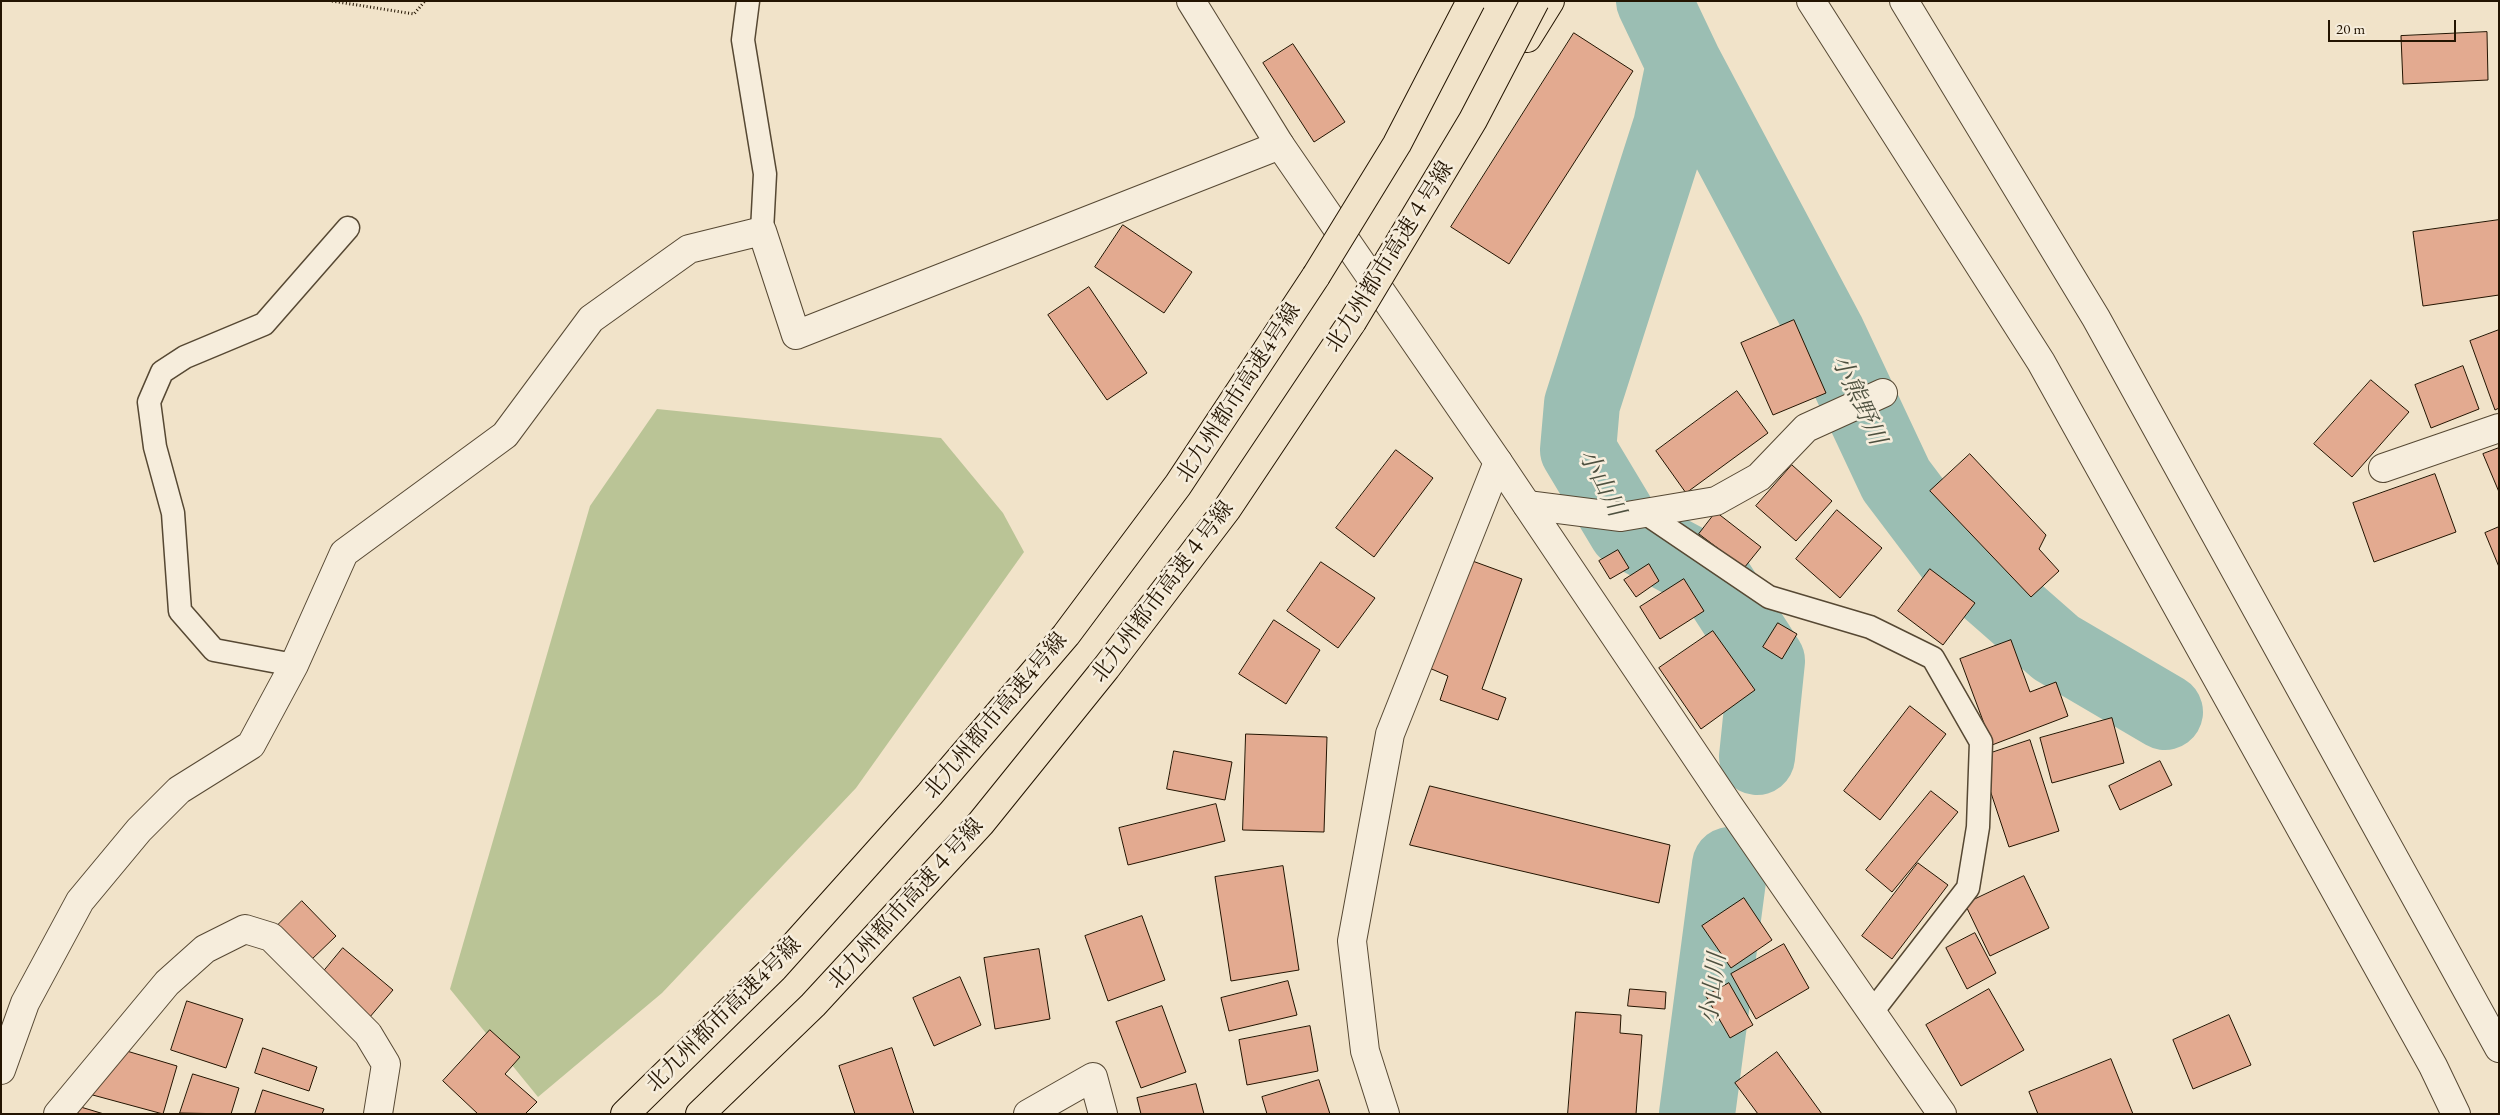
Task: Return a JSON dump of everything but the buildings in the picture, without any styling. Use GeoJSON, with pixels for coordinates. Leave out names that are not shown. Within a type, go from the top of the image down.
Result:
{"type":"FeatureCollection","features":[{"type":"Feature","properties":{"kind":"highway","name":"北九州都市高速4号線"},"geometry":{"type":"LineString","coordinates":[[625,1114],[774,968],[930,794],[1066,635],[1178,485],[1316,276],[1397,144],[1471,1]]}},
{"type":"Feature","properties":{"kind":"highway","name":"北九州都市高速４号線"},"geometry":{"type":"LineString","coordinates":[[700,1114],[813,1005],[981,823],[1106,668],[1227,509],[1352,322],[1473,120],[1535,1]]}},
{"type":"Feature","properties":{"kind":"highway"},"geometry":{"type":"LineString","coordinates":[[1473,120],[1550,1]]}},
{"type":"Feature","properties":{"kind":"street"},"geometry":{"type":"LineString","coordinates":[[1191,1],[1280,145],[1498,462],[1730,807],[1942,1114]]}},
{"type":"Feature","properties":{"kind":"street"},"geometry":{"type":"LineString","coordinates":[[1811,1],[2041,362],[2433,1066],[2456,1114]]}},
{"type":"Feature","properties":{"kind":"street"},"geometry":{"type":"LineString","coordinates":[[1904,1],[2096,318],[2499,1048]]}},
{"type":"Feature","properties":{"kind":"street"},"geometry":{"type":"LineString","coordinates":[[1,1070],[25,1003],[80,901],[139,830],[179,790],[251,746],[294,665],[344,553],[505,435],[591,319],[689,248],[762,231],[796,335],[1280,145]]}},
{"type":"Feature","properties":{"kind":"street"},"geometry":{"type":"LineString","coordinates":[[1527,505],[1620,517],[1716,501],[1759,477],[1806,428],[1883,393]]}},
{"type":"Feature","properties":{"kind":"street"},"geometry":{"type":"LineString","coordinates":[[2383,468],[2499,428]]}},
{"type":"Feature","properties":{"kind":"street"},"geometry":{"type":"LineString","coordinates":[[1385,1114],[1365,1051],[1352,941],[1390,734],[1498,462]]}},
{"type":"Feature","properties":{"kind":"street"},"geometry":{"type":"LineString","coordinates":[[58,1114],[167,982],[205,949],[245,929],[271,937],[368,1034],[386,1064],[378,1114]]}},
{"type":"Feature","properties":{"kind":"street"},"geometry":{"type":"LineString","coordinates":[[1028,1114],[1093,1077],[1103,1114]]}},
{"type":"Feature","properties":{"kind":"lane"},"geometry":{"type":"LineString","coordinates":[[748,1],[743,40],[765,174],[762,231]]}},
{"type":"Feature","properties":{"kind":"lane"},"geometry":{"type":"LineString","coordinates":[[294,665],[214,650],[180,610],[173,513],[155,447],[149,402],[162,372],[185,357],[264,324],[348,228]]}},
{"type":"Feature","properties":{"kind":"lane"},"geometry":{"type":"LineString","coordinates":[[1645,513],[1769,597],[1870,627],[1933,658],[1981,742],[1978,827],[1968,888],[1872,1012]]}},
{"type":"Feature","properties":{"kind":"path"},"geometry":{"type":"LineString","coordinates":[[332,1],[414,14],[425,1]]}},
{"type":"Feature","properties":{"kind":"green space"},"geometry":{"type":"Polygon","coordinates":[[[657,409],[941,438],[1003,513],[1024,552],[856,788],[662,993],[538,1097],[450,989],[590,506],[657,409]]]}},
{"type":"Feature","properties":{"kind":"waterway","name":"小熊野川"},"geometry":{"type":"LineString","coordinates":[[1654,1],[1684,64],[1827,333],[1896,480],[1958,562],[2056,648],[2165,712]]}},
{"type":"Feature","properties":{"kind":"waterway","name":"小山川"},"geometry":{"type":"LineString","coordinates":[[1684,64],[1671,126],[1582,404],[1578,450],[1626,530],[1712,576],[1767,661],[1757,757]]}},
{"type":"Feature","properties":{"kind":"waterway","name":"小山川"},"geometry":{"type":"LineString","coordinates":[[1697,1114],[1730,865]]}}]}
